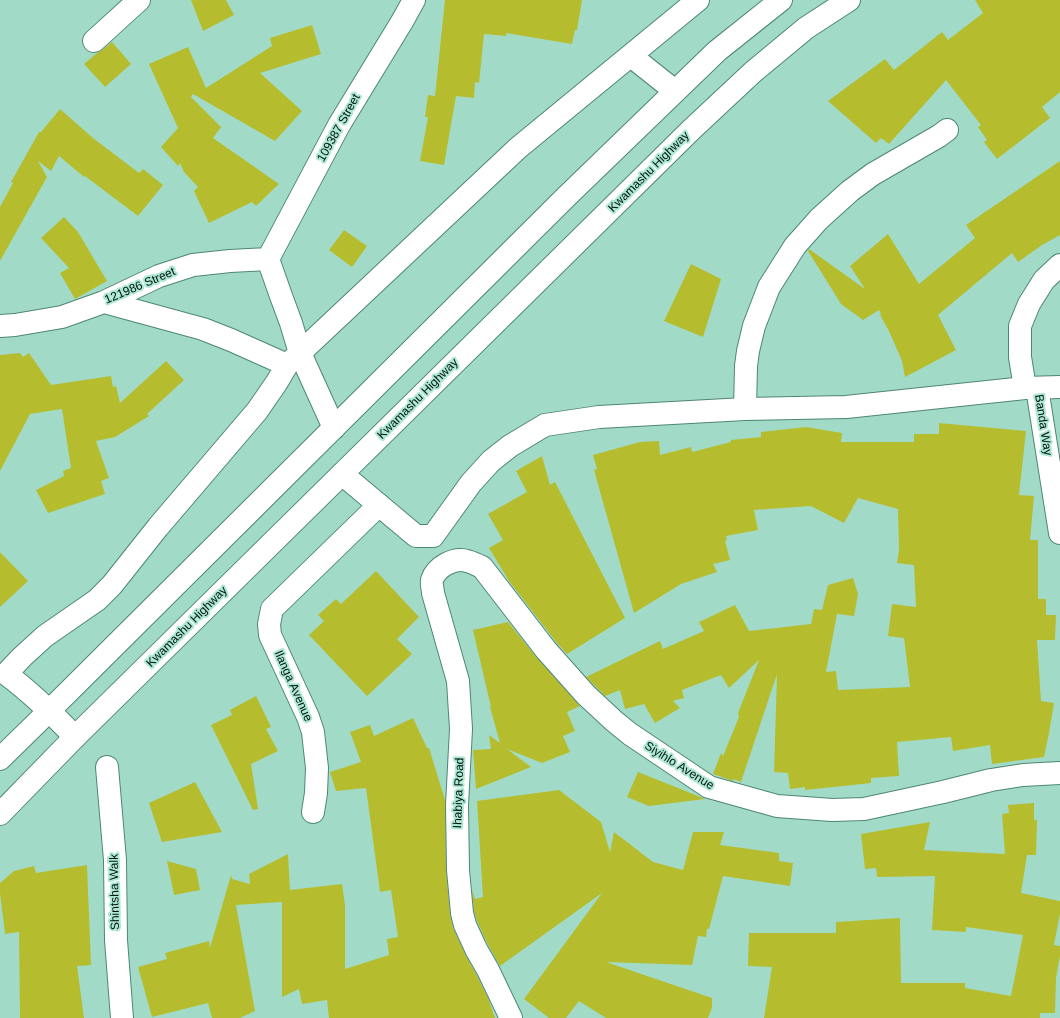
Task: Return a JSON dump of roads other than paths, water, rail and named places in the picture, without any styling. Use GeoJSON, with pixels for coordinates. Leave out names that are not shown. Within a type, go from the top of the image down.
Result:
{"type":"FeatureCollection","features":[{"type":"Feature","properties":{"kind":"street"},"geometry":{"type":"LineString","coordinates":[[94,41],[139,0]]}},
{"type":"Feature","properties":{"kind":"street","name":"109387 Street"},"geometry":{"type":"LineString","coordinates":[[268,259],[339,125],[414,0]]}},
{"type":"Feature","properties":{"kind":"street"},"geometry":{"type":"LineString","coordinates":[[75,737],[50,710],[21,685],[3,677],[45,636],[97,600],[112,586],[158,527],[257,411],[293,359],[518,148],[698,0]]}},
{"type":"Feature","properties":{"kind":"street"},"geometry":{"type":"LineString","coordinates":[[0,759],[561,202],[717,51],[780,0]]}},
{"type":"Feature","properties":{"kind":"street","name":"Kwamashu Highway"},"geometry":{"type":"LineString","coordinates":[[0,814],[75,737],[691,130],[748,77],[806,28],[849,0]]}},
{"type":"Feature","properties":{"kind":"street"},"geometry":{"type":"LineString","coordinates":[[631,56],[675,92]]}},
{"type":"Feature","properties":{"kind":"street"},"geometry":{"type":"LineString","coordinates":[[745,409],[746,366],[754,326],[769,287],[795,246],[819,219],[873,174],[947,130]]}},
{"type":"Feature","properties":{"kind":"street"},"geometry":{"type":"LineString","coordinates":[[268,259],[291,323],[293,359],[334,428]]}},
{"type":"Feature","properties":{"kind":"street","name":"121986 Street"},"geometry":{"type":"LineString","coordinates":[[0,326],[62,317],[104,302],[159,276],[193,265],[268,259]]}},
{"type":"Feature","properties":{"kind":"street","name":"Banda Way"},"geometry":{"type":"LineString","coordinates":[[1060,265],[1044,280],[1029,304],[1020,326],[1020,357],[1031,388],[1060,533]]}},
{"type":"Feature","properties":{"kind":"street"},"geometry":{"type":"LineString","coordinates":[[104,302],[203,329],[231,340],[293,359]]}},
{"type":"Feature","properties":{"kind":"street"},"geometry":{"type":"LineString","coordinates":[[342,474],[416,536],[433,536],[471,483],[491,461],[510,446],[545,425],[599,417],[745,409],[846,407],[1031,388],[1060,387]]}},
{"type":"Feature","properties":{"kind":"street","name":"Ilanga Avenue"},"geometry":{"type":"LineString","coordinates":[[313,812],[316,793],[317,768],[313,732],[308,717],[270,636],[269,624],[272,609],[379,505]]}},
{"type":"Feature","properties":{"kind":"street","name":"Siyihlo Avenue"},"geometry":{"type":"LineString","coordinates":[[444,565],[456,560],[467,560],[482,567],[546,650],[586,695],[630,734],[709,787],[777,806],[832,810],[864,809],[991,780],[1023,775],[1060,773]]}},
{"type":"Feature","properties":{"kind":"street","name":"Ihabiya Road"},"geometry":{"type":"LineString","coordinates":[[444,565],[436,573],[432,581],[435,600],[458,681],[461,729],[457,805],[458,870],[462,913],[465,925],[476,949],[488,970],[511,1018]]}},
{"type":"Feature","properties":{"kind":"street","name":"Shintsha Walk"},"geometry":{"type":"LineString","coordinates":[[107,767],[115,860],[116,940],[122,1018]]}}]}
